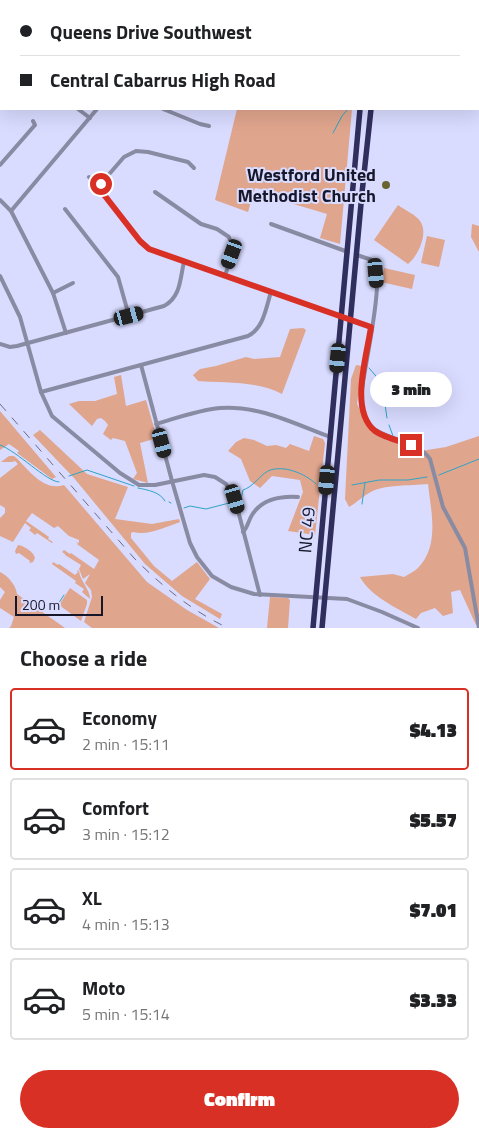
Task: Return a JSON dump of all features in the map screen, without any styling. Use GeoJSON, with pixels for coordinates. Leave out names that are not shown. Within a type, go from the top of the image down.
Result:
{"type":"FeatureCollection","features":[{"type":"Feature","properties":{"kind":"highway","name":"NC 49"},"geometry":{"type":"LineString","coordinates":[[313,628],[360,110]]}},
{"type":"Feature","properties":{"kind":"highway","name":"NC 49"},"geometry":{"type":"LineString","coordinates":[[322,628],[371,110]]}},
{"type":"Feature","properties":{"kind":"highway"},"geometry":{"type":"LineString","coordinates":[[355,167],[365,168]]}},
{"type":"Feature","properties":{"kind":"street"},"geometry":{"type":"LineString","coordinates":[[79,110],[90,118]]}},
{"type":"Feature","properties":{"kind":"street"},"geometry":{"type":"LineString","coordinates":[[12,212],[96,110]]}},
{"type":"Feature","properties":{"kind":"street"},"geometry":{"type":"LineString","coordinates":[[165,110],[209,126]]}},
{"type":"Feature","properties":{"kind":"street"},"geometry":{"type":"LineString","coordinates":[[0,166],[35,125],[33,121]]}},
{"type":"Feature","properties":{"kind":"street"},"geometry":{"type":"LineString","coordinates":[[98,187],[124,156],[136,151],[148,152],[188,162],[194,168]]}},
{"type":"Feature","properties":{"kind":"street"},"geometry":{"type":"LineString","coordinates":[[89,177],[144,245],[152,251],[371,327]]}},
{"type":"Feature","properties":{"kind":"street"},"geometry":{"type":"LineString","coordinates":[[155,192],[200,224],[217,229],[229,237],[233,250],[225,276]]}},
{"type":"Feature","properties":{"kind":"street"},"geometry":{"type":"LineString","coordinates":[[0,200],[12,212],[53,293],[66,333]]}},
{"type":"Feature","properties":{"kind":"street"},"geometry":{"type":"LineString","coordinates":[[65,209],[118,278],[129,316]]}},
{"type":"Feature","properties":{"kind":"street"},"geometry":{"type":"LineString","coordinates":[[271,224],[348,252]]}},
{"type":"Feature","properties":{"kind":"street"},"geometry":{"type":"LineString","coordinates":[[357,255],[376,263],[377,286],[361,396],[363,414],[378,432],[416,448],[430,459],[443,507],[464,548],[479,628]]}},
{"type":"Feature","properties":{"kind":"street"},"geometry":{"type":"LineString","coordinates":[[0,344],[13,347],[28,344],[158,308],[171,302],[178,291],[184,262]]}},
{"type":"Feature","properties":{"kind":"street"},"geometry":{"type":"LineString","coordinates":[[0,276],[20,317],[44,402],[52,416],[128,480],[144,486],[204,474],[223,482],[231,490],[235,499],[260,595]]}},
{"type":"Feature","properties":{"kind":"street"},"geometry":{"type":"LineString","coordinates":[[53,293],[73,283]]}},
{"type":"Feature","properties":{"kind":"street"},"geometry":{"type":"LineString","coordinates":[[41,392],[252,334],[260,325],[271,292]]}},
{"type":"Feature","properties":{"kind":"street"},"geometry":{"type":"LineString","coordinates":[[141,365],[190,543],[203,565],[221,583],[237,590],[260,595],[347,599],[418,628]]}},
{"type":"Feature","properties":{"kind":"street"},"geometry":{"type":"LineString","coordinates":[[156,424],[210,410],[242,408],[268,414],[330,437]]}},
{"type":"Feature","properties":{"kind":"street"},"geometry":{"type":"LineString","coordinates":[[243,532],[252,514],[260,506],[275,498],[298,497]]}},
{"type":"Feature","properties":{"kind":"shaded area"},"geometry":{"type":"Polygon","coordinates":[[[237,110],[352,110],[340,244],[320,238],[327,214],[267,196],[266,190],[255,188],[248,212],[215,200],[237,110]]]}},
{"type":"Feature","properties":{"kind":"shaded area"},"geometry":{"type":"Polygon","coordinates":[[[398,205],[416,217],[422,226],[423,238],[419,250],[408,264],[374,240],[398,205]]]}},
{"type":"Feature","properties":{"kind":"shaded area"},"geometry":{"type":"Polygon","coordinates":[[[472,224],[479,226],[479,252],[471,237],[472,224]]]}},
{"type":"Feature","properties":{"kind":"shaded area"},"geometry":{"type":"Polygon","coordinates":[[[427,236],[445,240],[439,267],[421,263],[427,236]]]}},
{"type":"Feature","properties":{"kind":"shaded area"},"geometry":{"type":"Polygon","coordinates":[[[384,268],[415,275],[412,289],[381,282],[384,268]]]}},
{"type":"Feature","properties":{"kind":"shaded area"},"geometry":{"type":"Polygon","coordinates":[[[303,328],[306,330],[282,394],[252,385],[198,381],[193,375],[200,369],[246,357],[254,359],[280,357],[290,329],[303,328]]]}},
{"type":"Feature","properties":{"kind":"shaded area"},"geometry":{"type":"Polygon","coordinates":[[[356,365],[362,366],[357,404],[371,430],[386,440],[421,451],[446,447],[479,436],[479,625],[476,625],[460,590],[451,592],[453,613],[443,616],[435,608],[421,613],[416,619],[377,596],[364,584],[360,577],[393,574],[404,577],[418,568],[425,559],[432,539],[432,517],[428,484],[375,490],[349,507],[345,499],[351,379],[356,365]]]}},
{"type":"Feature","properties":{"kind":"shaded area"},"geometry":{"type":"Polygon","coordinates":[[[121,375],[126,406],[146,400],[157,438],[140,443],[148,483],[133,479],[137,473],[125,441],[113,438],[111,440],[103,434],[108,425],[105,421],[101,418],[97,419],[92,426],[69,404],[79,401],[95,401],[117,394],[114,377],[121,375]]]}},
{"type":"Feature","properties":{"kind":"shaded area"},"geometry":{"type":"Polygon","coordinates":[[[0,411],[56,477],[52,479],[17,453],[19,451],[9,444],[0,450],[0,411]]]}},
{"type":"Feature","properties":{"kind":"shaded area"},"geometry":{"type":"Polygon","coordinates":[[[40,430],[87,474],[128,487],[115,519],[152,524],[179,519],[180,522],[157,530],[145,533],[133,532],[131,533],[131,538],[154,566],[172,581],[197,562],[210,579],[195,599],[222,614],[220,619],[182,596],[145,564],[74,478],[33,435],[40,430]]]}},
{"type":"Feature","properties":{"kind":"shaded area"},"geometry":{"type":"Polygon","coordinates":[[[314,436],[323,439],[325,443],[315,535],[288,531],[303,492],[300,480],[272,476],[260,488],[250,481],[241,459],[228,451],[236,442],[244,438],[267,446],[276,445],[286,448],[290,444],[309,451],[314,436]]]}},
{"type":"Feature","properties":{"kind":"shaded area"},"geometry":{"type":"Polygon","coordinates":[[[9,456],[14,456],[42,482],[56,486],[64,485],[147,582],[187,610],[219,628],[92,628],[84,622],[92,597],[91,590],[85,583],[90,574],[83,579],[79,569],[81,565],[62,552],[64,550],[71,553],[94,569],[99,560],[77,544],[75,541],[79,543],[79,540],[69,536],[58,526],[54,528],[32,513],[26,521],[49,537],[48,539],[52,543],[37,533],[35,535],[25,523],[13,542],[0,536],[0,518],[5,513],[5,508],[0,505],[0,478],[18,464],[15,461],[1,462],[9,456]]]}},
{"type":"Feature","properties":{"kind":"shaded area"},"geometry":{"type":"Polygon","coordinates":[[[18,545],[26,548],[33,554],[35,558],[33,562],[29,563],[30,561],[19,553],[16,554],[15,551],[18,545]]]}},
{"type":"Feature","properties":{"kind":"shaded area"},"geometry":{"type":"Polygon","coordinates":[[[53,562],[75,575],[78,572],[77,570],[79,571],[90,599],[82,592],[84,589],[75,583],[76,581],[52,564],[53,562]]]}},
{"type":"Feature","properties":{"kind":"shaded area"},"geometry":{"type":"Polygon","coordinates":[[[0,572],[11,581],[17,594],[65,628],[9,628],[14,617],[0,608],[0,600],[5,592],[0,587],[0,572]]]}},
{"type":"Feature","properties":{"kind":"shaded area"},"geometry":{"type":"Polygon","coordinates":[[[70,588],[87,600],[81,621],[59,605],[70,588]]]}},
{"type":"Feature","properties":{"kind":"shaded area"},"geometry":{"type":"Polygon","coordinates":[[[270,597],[288,598],[290,600],[288,628],[267,628],[270,597]]]}},
{"type":"Feature","properties":{"kind":"waterway"},"geometry":{"type":"LineString","coordinates":[[333,133],[347,110]]}},
{"type":"Feature","properties":{"kind":"waterway"},"geometry":{"type":"LineString","coordinates":[[369,368],[382,383],[387,418]]}},
{"type":"Feature","properties":{"kind":"waterway"},"geometry":{"type":"LineString","coordinates":[[389,425],[393,436]]}},
{"type":"Feature","properties":{"kind":"waterway"},"geometry":{"type":"LineString","coordinates":[[0,445],[15,453],[47,477],[59,482]]}},
{"type":"Feature","properties":{"kind":"waterway"},"geometry":{"type":"LineString","coordinates":[[439,475],[479,459]]}},
{"type":"Feature","properties":{"kind":"waterway"},"geometry":{"type":"LineString","coordinates":[[238,501],[241,499],[243,490],[265,473],[274,469],[294,471],[316,484]]}},
{"type":"Feature","properties":{"kind":"waterway"},"geometry":{"type":"LineString","coordinates":[[69,476],[87,470],[134,486]]}},
{"type":"Feature","properties":{"kind":"waterway"},"geometry":{"type":"LineString","coordinates":[[352,485],[379,480],[408,480],[427,477]]}},
{"type":"Feature","properties":{"kind":"waterway"},"geometry":{"type":"LineString","coordinates":[[362,504],[365,483]]}},
{"type":"Feature","properties":{"kind":"waterway"},"geometry":{"type":"LineString","coordinates":[[138,488],[157,493],[165,501]]}},
{"type":"Feature","properties":{"kind":"waterway"},"geometry":{"type":"LineString","coordinates":[[184,508],[190,506],[206,509],[233,502]]}},
{"type":"Feature","properties":{"kind":"waterway"},"geometry":{"type":"LineString","coordinates":[[59,606],[58,604],[64,595]]}},
{"type":"Feature","properties":{"kind":"railway"},"geometry":{"type":"LineString","coordinates":[[0,404],[134,558],[178,598],[228,628]]}},
{"type":"Feature","properties":{"kind":"place","name":"Westford United Methodist Church"},"geometry":{"type":"Point","coordinates":[386,185]}},
{"type":"Feature","properties":{"kind":"route"},"geometry":{"type":"LineString","coordinates":[[101,184],[98,187],[140,241],[152,251],[371,327],[362,384],[361,406],[363,414],[374,430],[382,435],[411,445]]}}]}
